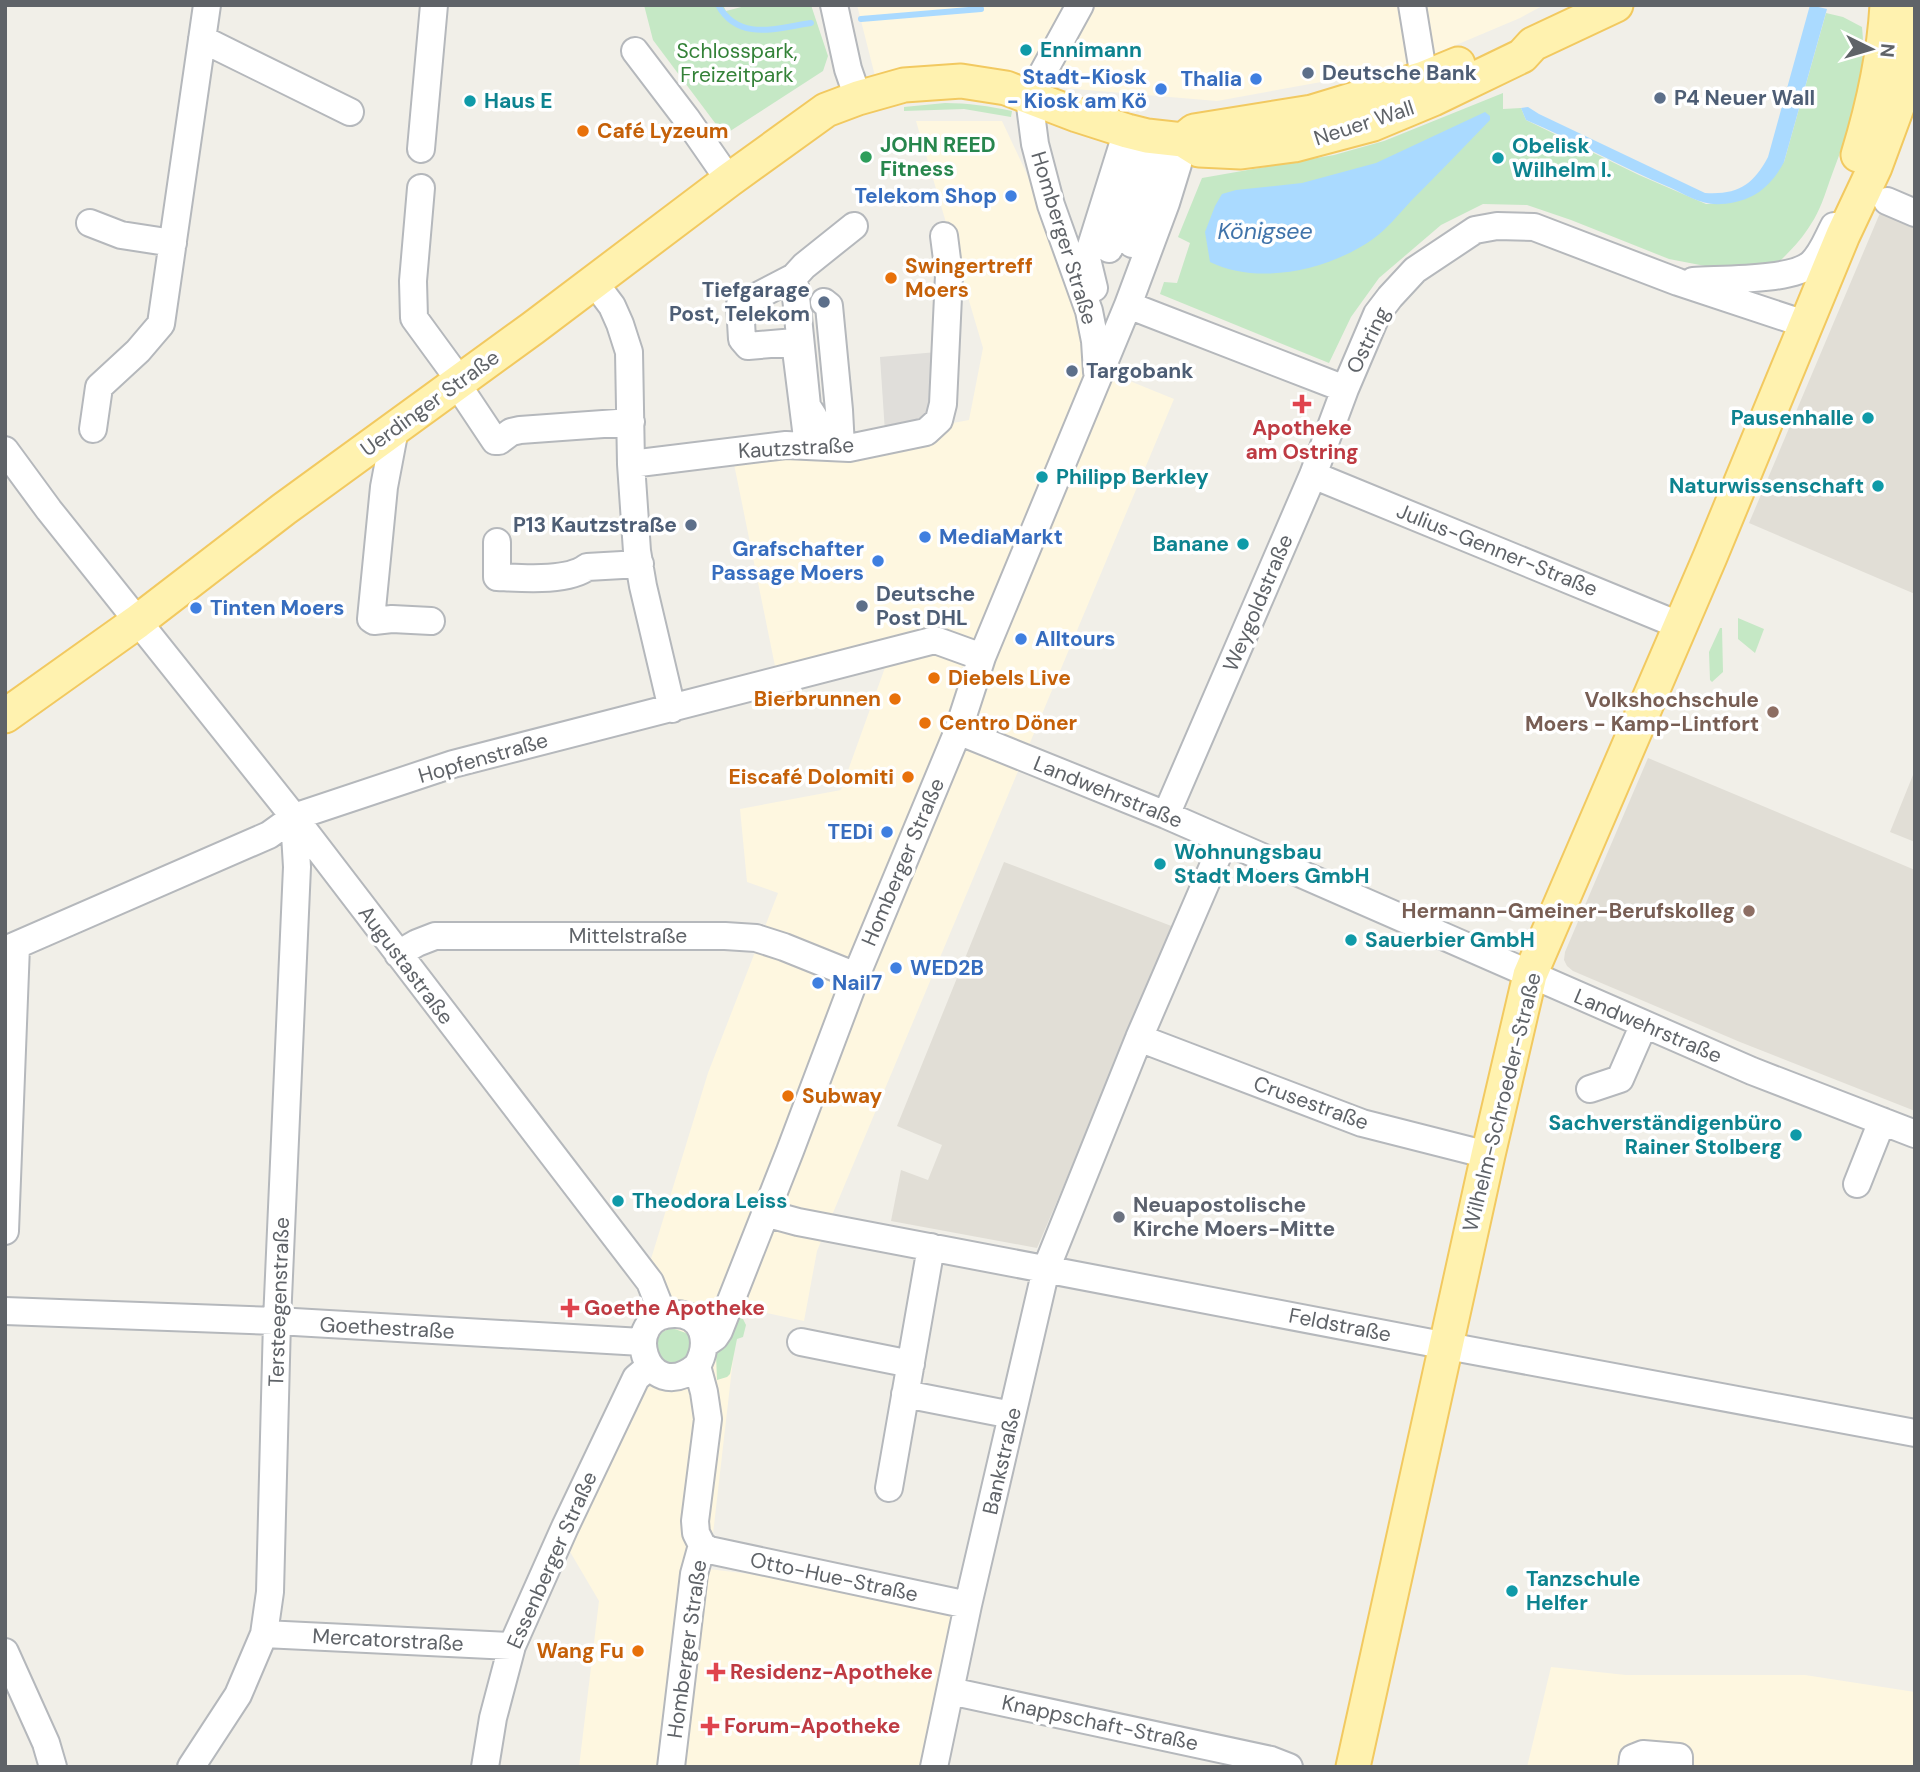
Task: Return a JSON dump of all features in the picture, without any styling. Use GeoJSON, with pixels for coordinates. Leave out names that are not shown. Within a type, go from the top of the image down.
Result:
{"type":"FeatureCollection","features":[{"type":"Feature","properties":{"kind":"main road"},"geometry":{"type":"LineString","coordinates":[[1865,5],[1886,19]]}},
{"type":"Feature","properties":{"kind":"main road","name":"Neuer Wall"},"geometry":{"type":"LineString","coordinates":[[858,98],[904,85],[961,81],[1006,89],[1077,116],[1161,137],[1199,150],[1241,152],[1294,145],[1373,124],[1433,99],[1522,56],[1532,44],[1608,9]]}},
{"type":"Feature","properties":{"kind":"main road","name":"Wilhelm-Schroeder-Straße"},"geometry":{"type":"LineString","coordinates":[[1841,224],[1875,167],[1910,75],[1915,12]]}},
{"type":"Feature","properties":{"kind":"main road","name":"Wilhelm-Schroeder-Straße"},"geometry":{"type":"LineString","coordinates":[[1353,1767],[1445,1345],[1530,975],[1681,626],[1728,531],[1841,224],[1873,105],[1886,19]]}},
{"type":"Feature","properties":{"kind":"main road","name":"Neuer Wall"},"geometry":{"type":"LineString","coordinates":[[1161,137],[1312,112],[1424,78],[1513,41],[1532,44]]}},
{"type":"Feature","properties":{"kind":"main road","name":"Uerdinger Straße"},"geometry":{"type":"LineString","coordinates":[[5,716],[137,622],[284,509],[458,383],[729,180],[826,110],[858,98]]}},
{"type":"Feature","properties":{"kind":"street"},"geometry":{"type":"LineString","coordinates":[[93,429],[99,387],[138,351],[161,324],[207,5]]}},
{"type":"Feature","properties":{"kind":"street"},"geometry":{"type":"LineString","coordinates":[[421,149],[433,5]]}},
{"type":"Feature","properties":{"kind":"street"},"geometry":{"type":"LineString","coordinates":[[834,5],[858,98]]}},
{"type":"Feature","properties":{"kind":"street"},"geometry":{"type":"LineString","coordinates":[[1030,98],[1080,5]]}},
{"type":"Feature","properties":{"kind":"street"},"geometry":{"type":"LineString","coordinates":[[1412,5],[1424,78]]}},
{"type":"Feature","properties":{"kind":"street"},"geometry":{"type":"LineString","coordinates":[[202,39],[350,112]]}},
{"type":"Feature","properties":{"kind":"street"},"geometry":{"type":"LineString","coordinates":[[635,51],[729,180]]}},
{"type":"Feature","properties":{"kind":"street","name":"Homberger Straße"},"geometry":{"type":"LineString","coordinates":[[1030,98],[1035,144],[1051,205],[1089,311],[1098,377]]}},
{"type":"Feature","properties":{"kind":"street"},"geometry":{"type":"LineString","coordinates":[[1110,347],[1094,290],[1161,137]]}},
{"type":"Feature","properties":{"kind":"street"},"geometry":{"type":"LineString","coordinates":[[1103,321],[1146,205],[1161,137]]}},
{"type":"Feature","properties":{"kind":"street","name":"Homberger Straße"},"geometry":{"type":"LineString","coordinates":[[701,1355],[719,1331],[856,976],[969,736],[982,657],[1128,304],[1166,203],[1178,164],[1161,137]]}},
{"type":"Feature","properties":{"kind":"street"},"geometry":{"type":"LineString","coordinates":[[421,188],[413,281],[414,318],[495,441],[520,430],[631,422]]}},
{"type":"Feature","properties":{"kind":"street"},"geometry":{"type":"LineString","coordinates":[[1887,201],[1915,213]]}},
{"type":"Feature","properties":{"kind":"street"},"geometry":{"type":"LineString","coordinates":[[90,223],[121,234],[173,243]]}},
{"type":"Feature","properties":{"kind":"street","name":"Ostring"},"geometry":{"type":"LineString","coordinates":[[1678,282],[1794,273],[1811,264],[1841,224]]}},
{"type":"Feature","properties":{"kind":"street"},"geometry":{"type":"LineString","coordinates":[[824,447],[795,342],[748,346],[742,339],[740,305],[794,277],[804,265],[854,226]]}},
{"type":"Feature","properties":{"kind":"street","name":"Ostring"},"geometry":{"type":"LineString","coordinates":[[1128,304],[1345,388],[1377,314],[1415,270],[1475,230],[1497,226],[1534,227],[1678,282],[1805,324]]}},
{"type":"Feature","properties":{"kind":"street","name":"Kautzstraße"},"geometry":{"type":"LineString","coordinates":[[631,464],[756,456],[786,445],[849,448],[926,432],[939,420],[943,404],[949,275],[944,236]]}},
{"type":"Feature","properties":{"kind":"street"},"geometry":{"type":"LineString","coordinates":[[794,277],[807,406],[814,417],[824,447]]}},
{"type":"Feature","properties":{"kind":"street"},"geometry":{"type":"LineString","coordinates":[[594,282],[612,306],[629,352],[631,464],[640,564],[672,709]]}},
{"type":"Feature","properties":{"kind":"street","name":"Weygoldstraße"},"geometry":{"type":"LineString","coordinates":[[1166,815],[1313,475],[1345,388]]}},
{"type":"Feature","properties":{"kind":"street"},"geometry":{"type":"LineString","coordinates":[[395,429],[384,487],[371,619],[431,621]]}},
{"type":"Feature","properties":{"kind":"street","name":"Augustastraße"},"geometry":{"type":"LineString","coordinates":[[5,450],[137,622],[294,817],[650,1282],[663,1315]]}},
{"type":"Feature","properties":{"kind":"street","name":"Julius-Genner-Straße"},"geometry":{"type":"LineString","coordinates":[[1313,475],[1681,626]]}},
{"type":"Feature","properties":{"kind":"street"},"geometry":{"type":"LineString","coordinates":[[497,542],[497,577],[569,576],[587,567],[640,564]]}},
{"type":"Feature","properties":{"kind":"street","name":"Hopfenstraße"},"geometry":{"type":"LineString","coordinates":[[10,948],[269,835],[294,817],[453,764],[935,639],[982,657]]}},
{"type":"Feature","properties":{"kind":"street","name":"Landwehrstraße"},"geometry":{"type":"LineString","coordinates":[[969,736],[1166,815],[1752,1071],[1915,1134]]}},
{"type":"Feature","properties":{"kind":"street","name":"Tersteegenstraße"},"geometry":{"type":"LineString","coordinates":[[191,1767],[238,1695],[264,1634],[270,1592],[277,1321],[298,867],[294,817]]}},
{"type":"Feature","properties":{"kind":"street","name":"Bankstraße"},"geometry":{"type":"LineString","coordinates":[[934,1767],[968,1605],[1046,1269],[1079,1158],[1139,1038],[1224,841]]}},
{"type":"Feature","properties":{"kind":"street","name":"Mittelstraße"},"geometry":{"type":"LineString","coordinates":[[398,954],[435,936],[725,936],[756,939],[856,976]]}},
{"type":"Feature","properties":{"kind":"street"},"geometry":{"type":"LineString","coordinates":[[5,1231],[10,948]]}},
{"type":"Feature","properties":{"kind":"street"},"geometry":{"type":"LineString","coordinates":[[1590,1089],[1620,1079],[1649,1026]]}},
{"type":"Feature","properties":{"kind":"street"},"geometry":{"type":"LineString","coordinates":[[1626,1098],[1649,1026]]}},
{"type":"Feature","properties":{"kind":"street","name":"Crusestraße"},"geometry":{"type":"LineString","coordinates":[[1139,1038],[1362,1123],[1488,1155]]}},
{"type":"Feature","properties":{"kind":"street"},"geometry":{"type":"LineString","coordinates":[[1857,1184],[1882,1121]]}},
{"type":"Feature","properties":{"kind":"street","name":"Feldstraße"},"geometry":{"type":"LineString","coordinates":[[765,1213],[798,1222],[1915,1433]]}},
{"type":"Feature","properties":{"kind":"street"},"geometry":{"type":"LineString","coordinates":[[889,1488],[931,1247]]}},
{"type":"Feature","properties":{"kind":"street","name":"Goethestraße"},"geometry":{"type":"LineString","coordinates":[[5,1311],[277,1321],[646,1354]]}},
{"type":"Feature","properties":{"kind":"street"},"geometry":{"type":"LineString","coordinates":[[663,1315],[652,1322],[646,1332],[646,1354],[661,1374],[676,1377],[689,1373],[701,1355]]}},
{"type":"Feature","properties":{"kind":"street","name":"Homberger Straße"},"geometry":{"type":"LineString","coordinates":[[663,1315],[684,1315],[694,1321],[704,1336],[701,1355],[708,1419],[695,1521],[696,1533],[702,1545],[694,1574],[671,1767]]}},
{"type":"Feature","properties":{"kind":"street"},"geometry":{"type":"LineString","coordinates":[[801,1342],[911,1364]]}},
{"type":"Feature","properties":{"kind":"street","name":"Essenberger Straße"},"geometry":{"type":"LineString","coordinates":[[485,1767],[493,1718],[512,1646],[646,1354]]}},
{"type":"Feature","properties":{"kind":"street"},"geometry":{"type":"LineString","coordinates":[[905,1394],[1012,1415]]}},
{"type":"Feature","properties":{"kind":"street","name":"Otto-Hue-Straße"},"geometry":{"type":"LineString","coordinates":[[702,1545],[709,1550],[968,1605]]}},
{"type":"Feature","properties":{"kind":"street","name":"Mercatorstraße"},"geometry":{"type":"LineString","coordinates":[[264,1634],[512,1646]]}},
{"type":"Feature","properties":{"kind":"street"},"geometry":{"type":"LineString","coordinates":[[5,1652],[47,1743],[53,1767]]}},
{"type":"Feature","properties":{"kind":"street","name":"Knappschaft-Straße"},"geometry":{"type":"LineString","coordinates":[[950,1690],[1271,1760],[1289,1767]]}},
{"type":"Feature","properties":{"kind":"street"},"geometry":{"type":"LineString","coordinates":[[1632,1767],[1633,1758],[1643,1754],[1679,1757],[1679,1767]]}},
{"type":"Feature","properties":{"kind":"shaded area"},"geometry":{"type":"Polygon","coordinates":[[[857,5],[1544,5],[1520,18],[1404,67],[1217,101],[1063,88],[1021,78],[875,76],[857,5]]]}},
{"type":"Feature","properties":{"kind":"shaded area"},"geometry":{"type":"Polygon","coordinates":[[[916,121],[1002,121],[1047,222],[1085,323],[1083,362],[1174,399],[817,1251],[804,1321],[739,1307],[709,1569],[962,1600],[926,1767],[579,1767],[599,1601],[569,1550],[638,1409],[634,1324],[650,1280],[647,1272],[708,1073],[778,893],[747,882],[740,809],[841,790],[892,648],[777,676],[734,464],[969,420],[983,348],[916,121]]]}},
{"type":"Feature","properties":{"kind":"shaded area"},"geometry":{"type":"Polygon","coordinates":[[[1880,213],[1915,227],[1915,594],[1749,523],[1880,213]]]}},
{"type":"Feature","properties":{"kind":"shaded area"},"geometry":{"type":"Polygon","coordinates":[[[937,352],[936,418],[885,432],[880,357],[937,352]]]}},
{"type":"Feature","properties":{"kind":"shaded area","name":"Hermann-Gmeiner-Berufskolleg"},"geometry":{"type":"Polygon","coordinates":[[[1648,758],[1915,870],[1915,1111],[1740,1042],[1573,971],[1567,966],[1564,960],[1565,952],[1648,758]]]}},
{"type":"Feature","properties":{"kind":"shaded area"},"geometry":{"type":"Polygon","coordinates":[[[1915,770],[1915,842],[1890,832],[1915,770]]]}},
{"type":"Feature","properties":{"kind":"shaded area"},"geometry":{"type":"Polygon","coordinates":[[[1004,862],[1174,927],[1037,1248],[891,1221],[901,1170],[928,1180],[942,1145],[897,1126],[1004,862]]]}},
{"type":"Feature","properties":{"kind":"shaded area"},"geometry":{"type":"Polygon","coordinates":[[[1551,1667],[1626,1675],[1805,1675],[1915,1692],[1915,1767],[1527,1767],[1551,1667]]]}},
{"type":"Feature","properties":{"kind":"green space","name":"Schlosspark, Freizeitpark"},"geometry":{"type":"Polygon","coordinates":[[[644,5],[723,5],[726,11],[749,5],[811,5],[828,56],[823,71],[724,135],[653,40],[644,5]]]}},
{"type":"Feature","properties":{"kind":"green space"},"geometry":{"type":"Polygon","coordinates":[[[1826,13],[1843,17],[1862,27],[1862,66],[1855,105],[1817,214],[1798,242],[1772,269],[1726,270],[1669,259],[1527,205],[1483,204],[1441,225],[1379,278],[1351,317],[1329,363],[1160,294],[1164,282],[1177,283],[1190,243],[1178,237],[1202,178],[1334,155],[1384,141],[1503,93],[1503,109],[1521,108],[1526,120],[1639,175],[1706,204],[1721,204],[1784,162],[1826,13]]]}},
{"type":"Feature","properties":{"kind":"green space"},"geometry":{"type":"Polygon","coordinates":[[[945,103],[1012,111],[1011,117],[964,109],[904,111],[904,107],[945,103]]]}},
{"type":"Feature","properties":{"kind":"green space"},"geometry":{"type":"Polygon","coordinates":[[[1738,618],[1764,629],[1755,653],[1738,639],[1738,618]]]}},
{"type":"Feature","properties":{"kind":"green space"},"geometry":{"type":"Polygon","coordinates":[[[1720,628],[1723,672],[1712,682],[1709,652],[1720,628]]]}},
{"type":"Feature","properties":{"kind":"green space"},"geometry":{"type":"Polygon","coordinates":[[[732,1315],[743,1319],[746,1325],[743,1337],[737,1339],[730,1374],[717,1380],[716,1355],[732,1315]]]}},
{"type":"Feature","properties":{"kind":"green space"},"geometry":{"type":"Polygon","coordinates":[[[672,1328],[686,1333],[692,1339],[692,1355],[670,1363],[658,1356],[657,1341],[662,1332],[672,1328]]]}},
{"type":"Feature","properties":{"kind":"water"},"geometry":{"type":"Polygon","coordinates":[[[1810,5],[1827,9],[1784,162],[1773,179],[1751,197],[1732,203],[1714,204],[1695,199],[1526,120],[1521,108],[1528,107],[1705,193],[1735,190],[1756,175],[1768,157],[1810,5]]]}},
{"type":"Feature","properties":{"kind":"water","name":"Königsee"},"geometry":{"type":"Polygon","coordinates":[[[1485,112],[1490,116],[1490,120],[1388,226],[1355,250],[1315,266],[1272,273],[1250,273],[1210,262],[1205,232],[1222,194],[1302,183],[1376,163],[1485,112]]]}},
{"type":"Feature","properties":{"kind":"waterway"},"geometry":{"type":"LineString","coordinates":[[718,5],[727,17],[747,28],[772,29],[811,23]]}},
{"type":"Feature","properties":{"kind":"waterway"},"geometry":{"type":"LineString","coordinates":[[861,19],[981,9]]}},
{"type":"Feature","properties":{"kind":"place","name":"Ennimann"},"geometry":{"type":"Point","coordinates":[1026,50]}},
{"type":"Feature","properties":{"kind":"place","name":"Deutsche Bank"},"geometry":{"type":"Point","coordinates":[1308,73]}},
{"type":"Feature","properties":{"kind":"place","name":"Thalia"},"geometry":{"type":"Point","coordinates":[1256,79]}},
{"type":"Feature","properties":{"kind":"place","name":"Stadt-Kiosk - Kiosk am Kö"},"geometry":{"type":"Point","coordinates":[1161,89]}},
{"type":"Feature","properties":{"kind":"place","name":"P4 Neuer Wall"},"geometry":{"type":"Point","coordinates":[1660,98]}},
{"type":"Feature","properties":{"kind":"place","name":"Haus E"},"geometry":{"type":"Point","coordinates":[470,101]}},
{"type":"Feature","properties":{"kind":"place","name":"Café Lyzeum"},"geometry":{"type":"Point","coordinates":[583,131]}},
{"type":"Feature","properties":{"kind":"place","name":"JOHN REED Fitness"},"geometry":{"type":"Point","coordinates":[866,157]}},
{"type":"Feature","properties":{"kind":"place","name":"Obelisk Wilhelm I."},"geometry":{"type":"Point","coordinates":[1498,158]}},
{"type":"Feature","properties":{"kind":"place","name":"Telekom Shop"},"geometry":{"type":"Point","coordinates":[1011,196]}},
{"type":"Feature","properties":{"kind":"place","name":"Swingertreff Moers"},"geometry":{"type":"Point","coordinates":[891,278]}},
{"type":"Feature","properties":{"kind":"place","name":"Tiefgarage Post, Telekom"},"geometry":{"type":"Point","coordinates":[824,302]}},
{"type":"Feature","properties":{"kind":"place","name":"Targobank"},"geometry":{"type":"Point","coordinates":[1072,371]}},
{"type":"Feature","properties":{"kind":"place","name":"Apotheke am Ostring"},"geometry":{"type":"Point","coordinates":[1302,404]}},
{"type":"Feature","properties":{"kind":"place","name":"Pausenhalle"},"geometry":{"type":"Point","coordinates":[1868,418]}},
{"type":"Feature","properties":{"kind":"place","name":"Philipp Berkley"},"geometry":{"type":"Point","coordinates":[1042,477]}},
{"type":"Feature","properties":{"kind":"place","name":"Naturwissenschaft"},"geometry":{"type":"Point","coordinates":[1878,486]}},
{"type":"Feature","properties":{"kind":"place","name":"P13 Kautzstraße"},"geometry":{"type":"Point","coordinates":[691,525]}},
{"type":"Feature","properties":{"kind":"place","name":"MediaMarkt"},"geometry":{"type":"Point","coordinates":[925,537]}},
{"type":"Feature","properties":{"kind":"place","name":"Banane"},"geometry":{"type":"Point","coordinates":[1243,544]}},
{"type":"Feature","properties":{"kind":"place","name":"Grafschafter Passage Moers"},"geometry":{"type":"Point","coordinates":[878,561]}},
{"type":"Feature","properties":{"kind":"place","name":"Deutsche Post DHL"},"geometry":{"type":"Point","coordinates":[862,606]}},
{"type":"Feature","properties":{"kind":"place","name":"Tinten Moers"},"geometry":{"type":"Point","coordinates":[196,608]}},
{"type":"Feature","properties":{"kind":"place","name":"Alltours"},"geometry":{"type":"Point","coordinates":[1021,639]}},
{"type":"Feature","properties":{"kind":"place","name":"Diebels Live"},"geometry":{"type":"Point","coordinates":[934,678]}},
{"type":"Feature","properties":{"kind":"place","name":"Bierbrunnen"},"geometry":{"type":"Point","coordinates":[895,699]}},
{"type":"Feature","properties":{"kind":"place","name":"Volkshochschule Moers - Kamp-Lintfort"},"geometry":{"type":"Point","coordinates":[1773,712]}},
{"type":"Feature","properties":{"kind":"place","name":"Centro Döner"},"geometry":{"type":"Point","coordinates":[925,723]}},
{"type":"Feature","properties":{"kind":"place","name":"Eiscafé Dolomiti"},"geometry":{"type":"Point","coordinates":[908,777]}},
{"type":"Feature","properties":{"kind":"place","name":"TEDi"},"geometry":{"type":"Point","coordinates":[887,832]}},
{"type":"Feature","properties":{"kind":"place","name":"Wohnungsbau Stadt Moers GmbH"},"geometry":{"type":"Point","coordinates":[1160,864]}},
{"type":"Feature","properties":{"kind":"place","name":"Hermann-Gmeiner-Berufskolleg"},"geometry":{"type":"Point","coordinates":[1749,911]}},
{"type":"Feature","properties":{"kind":"place","name":"Sauerbier GmbH"},"geometry":{"type":"Point","coordinates":[1351,940]}},
{"type":"Feature","properties":{"kind":"place","name":"WED2B"},"geometry":{"type":"Point","coordinates":[896,968]}},
{"type":"Feature","properties":{"kind":"place","name":"Nail7"},"geometry":{"type":"Point","coordinates":[818,983]}},
{"type":"Feature","properties":{"kind":"place","name":"Subway"},"geometry":{"type":"Point","coordinates":[788,1096]}},
{"type":"Feature","properties":{"kind":"place","name":"Sachverständigenbüro Rainer Stolberg"},"geometry":{"type":"Point","coordinates":[1796,1135]}},
{"type":"Feature","properties":{"kind":"place","name":"Theodora Leiss"},"geometry":{"type":"Point","coordinates":[618,1201]}},
{"type":"Feature","properties":{"kind":"place","name":"Neuapostolische Kirche Moers-Mitte"},"geometry":{"type":"Point","coordinates":[1119,1217]}},
{"type":"Feature","properties":{"kind":"place","name":"Goethe Apotheke"},"geometry":{"type":"Point","coordinates":[570,1308]}},
{"type":"Feature","properties":{"kind":"place","name":"Tanzschule Helfer"},"geometry":{"type":"Point","coordinates":[1512,1591]}},
{"type":"Feature","properties":{"kind":"place","name":"Wang Fu"},"geometry":{"type":"Point","coordinates":[638,1651]}},
{"type":"Feature","properties":{"kind":"place","name":"Residenz-Apotheke"},"geometry":{"type":"Point","coordinates":[716,1672]}},
{"type":"Feature","properties":{"kind":"place","name":"Forum-Apotheke"},"geometry":{"type":"Point","coordinates":[710,1726]}}]}
